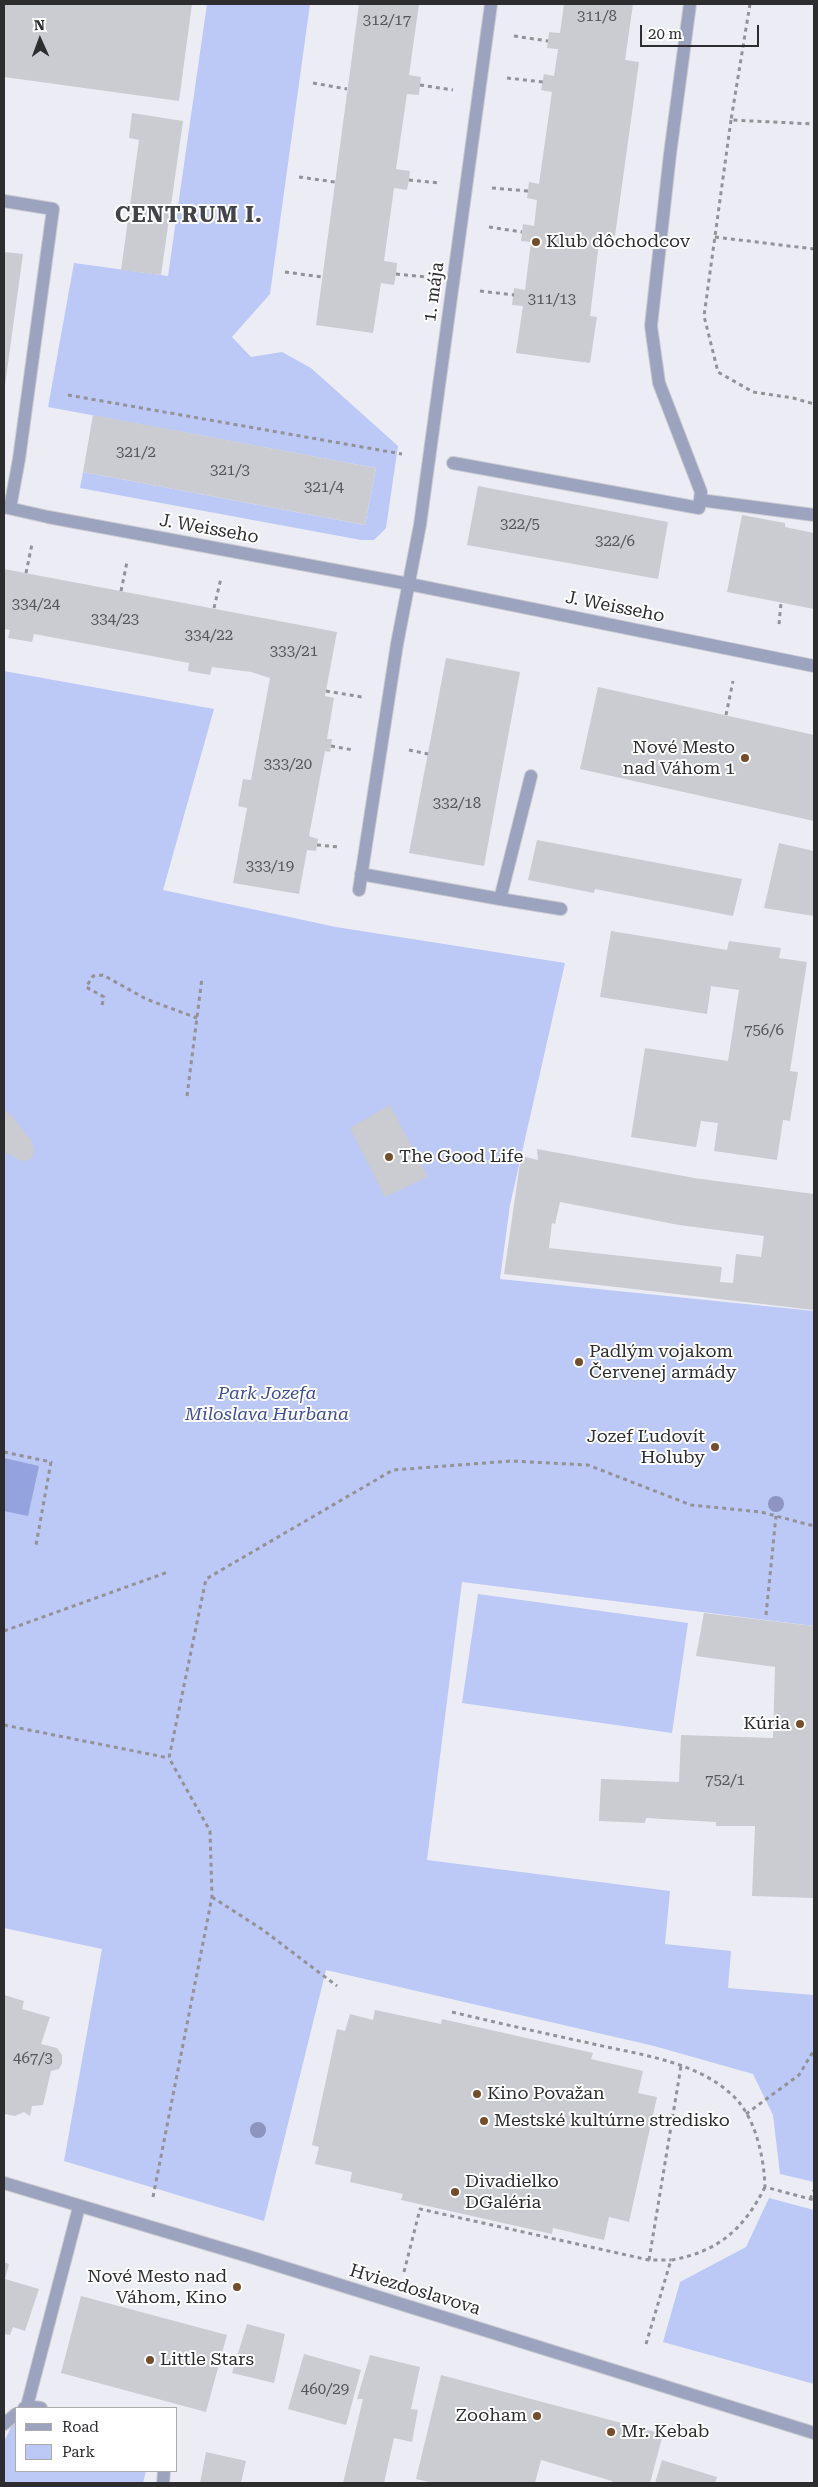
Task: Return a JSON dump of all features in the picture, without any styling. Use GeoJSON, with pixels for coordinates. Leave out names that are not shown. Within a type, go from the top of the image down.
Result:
{"type":"FeatureCollection","features":[{"type":"Feature","properties":{"kind":"street","name":"1. mája"},"geometry":{"type":"LineString","coordinates":[[408,584],[431,449],[490,4]]}},
{"type":"Feature","properties":{"kind":"street"},"geometry":{"type":"LineString","coordinates":[[690,4],[670,154],[651,326],[659,383],[701,492],[700,500],[814,515]]}},
{"type":"Feature","properties":{"kind":"street"},"geometry":{"type":"LineString","coordinates":[[4,201],[53,209],[19,459],[7,507]]}},
{"type":"Feature","properties":{"kind":"street"},"geometry":{"type":"LineString","coordinates":[[453,463],[699,508]]}},
{"type":"Feature","properties":{"kind":"street","name":"J. Weisseho"},"geometry":{"type":"LineString","coordinates":[[7,507],[58,519],[408,584],[814,666]]}},
{"type":"Feature","properties":{"kind":"street"},"geometry":{"type":"LineString","coordinates":[[359,890],[408,584]]}},
{"type":"Feature","properties":{"kind":"street"},"geometry":{"type":"LineString","coordinates":[[500,899],[531,776]]}},
{"type":"Feature","properties":{"kind":"street"},"geometry":{"type":"LineString","coordinates":[[361,874],[561,909]]}},
{"type":"Feature","properties":{"kind":"street","name":"Hviezdoslavova"},"geometry":{"type":"LineString","coordinates":[[4,2183],[244,2255],[814,2433]]}},
{"type":"Feature","properties":{"kind":"street"},"geometry":{"type":"LineString","coordinates":[[25,2407],[79,2206]]}},
{"type":"Feature","properties":{"kind":"street"},"geometry":{"type":"LineString","coordinates":[[4,2424],[15,2415]]}},
{"type":"Feature","properties":{"kind":"path"},"geometry":{"type":"LineString","coordinates":[[750,4],[730,120],[704,316],[718,372],[753,392],[793,398],[814,404]]}},
{"type":"Feature","properties":{"kind":"path"},"geometry":{"type":"LineString","coordinates":[[511,35],[548,40]]}},
{"type":"Feature","properties":{"kind":"path"},"geometry":{"type":"LineString","coordinates":[[506,78],[543,82]]}},
{"type":"Feature","properties":{"kind":"path"},"geometry":{"type":"LineString","coordinates":[[313,82],[347,89]]}},
{"type":"Feature","properties":{"kind":"path"},"geometry":{"type":"LineString","coordinates":[[420,85],[456,90]]}},
{"type":"Feature","properties":{"kind":"path"},"geometry":{"type":"LineString","coordinates":[[730,120],[814,124]]}},
{"type":"Feature","properties":{"kind":"path"},"geometry":{"type":"LineString","coordinates":[[299,177],[334,182]]}},
{"type":"Feature","properties":{"kind":"path"},"geometry":{"type":"LineString","coordinates":[[409,180],[443,184]]}},
{"type":"Feature","properties":{"kind":"path"},"geometry":{"type":"LineString","coordinates":[[491,188],[528,191]]}},
{"type":"Feature","properties":{"kind":"path"},"geometry":{"type":"LineString","coordinates":[[486,227],[522,232]]}},
{"type":"Feature","properties":{"kind":"path"},"geometry":{"type":"LineString","coordinates":[[715,237],[814,249]]}},
{"type":"Feature","properties":{"kind":"path"},"geometry":{"type":"LineString","coordinates":[[285,272],[322,277]]}},
{"type":"Feature","properties":{"kind":"path"},"geometry":{"type":"LineString","coordinates":[[396,274],[430,278]]}},
{"type":"Feature","properties":{"kind":"path"},"geometry":{"type":"LineString","coordinates":[[477,291],[514,294]]}},
{"type":"Feature","properties":{"kind":"path"},"geometry":{"type":"LineString","coordinates":[[68,395],[403,454]]}},
{"type":"Feature","properties":{"kind":"path"},"geometry":{"type":"LineString","coordinates":[[26,573],[32,544]]}},
{"type":"Feature","properties":{"kind":"path"},"geometry":{"type":"LineString","coordinates":[[121,591],[127,562]]}},
{"type":"Feature","properties":{"kind":"path"},"geometry":{"type":"LineString","coordinates":[[214,608],[221,578]]}},
{"type":"Feature","properties":{"kind":"path"},"geometry":{"type":"LineString","coordinates":[[779,624],[781,603]]}},
{"type":"Feature","properties":{"kind":"path"},"geometry":{"type":"LineString","coordinates":[[726,715],[733,681]]}},
{"type":"Feature","properties":{"kind":"path"},"geometry":{"type":"LineString","coordinates":[[326,691],[368,698]]}},
{"type":"Feature","properties":{"kind":"path"},"geometry":{"type":"LineString","coordinates":[[331,746],[359,751]]}},
{"type":"Feature","properties":{"kind":"path"},"geometry":{"type":"LineString","coordinates":[[403,749],[428,754]]}},
{"type":"Feature","properties":{"kind":"path"},"geometry":{"type":"LineString","coordinates":[[317,845],[342,848]]}},
{"type":"Feature","properties":{"kind":"path"},"geometry":{"type":"LineString","coordinates":[[102,1005],[104,996],[86,987],[93,976],[103,975],[146,999],[197,1018]]}},
{"type":"Feature","properties":{"kind":"path"},"geometry":{"type":"LineString","coordinates":[[187,1096],[202,978]]}},
{"type":"Feature","properties":{"kind":"path"},"geometry":{"type":"LineString","coordinates":[[4,1452],[51,1462],[36,1545]]}},
{"type":"Feature","properties":{"kind":"path"},"geometry":{"type":"LineString","coordinates":[[153,2197],[212,1897],[210,1831],[170,1758],[206,1579],[393,1470],[511,1462],[588,1465],[691,1505],[776,1516],[814,1526]]}},
{"type":"Feature","properties":{"kind":"path"},"geometry":{"type":"LineString","coordinates":[[766,1615],[776,1516]]}},
{"type":"Feature","properties":{"kind":"path"},"geometry":{"type":"LineString","coordinates":[[4,1631],[168,1572]]}},
{"type":"Feature","properties":{"kind":"path"},"geometry":{"type":"LineString","coordinates":[[4,1725],[170,1758]]}},
{"type":"Feature","properties":{"kind":"path"},"geometry":{"type":"LineString","coordinates":[[212,1897],[263,1930],[337,1986]]}},
{"type":"Feature","properties":{"kind":"path"},"geometry":{"type":"LineString","coordinates":[[404,2272],[420,2208],[649,2260],[670,2260],[694,2256],[728,2238],[753,2211],[765,2186],[764,2162],[758,2138],[746,2114],[732,2094],[709,2078],[681,2066],[452,2012]]}},
{"type":"Feature","properties":{"kind":"path"},"geometry":{"type":"LineString","coordinates":[[746,2114],[799,2075],[814,2050]]}},
{"type":"Feature","properties":{"kind":"path"},"geometry":{"type":"LineString","coordinates":[[649,2260],[681,2066]]}},
{"type":"Feature","properties":{"kind":"path"},"geometry":{"type":"LineString","coordinates":[[765,2186],[812,2199],[814,2190]]}},
{"type":"Feature","properties":{"kind":"path"},"geometry":{"type":"LineString","coordinates":[[646,2344],[670,2260]]}},
{"type":"Feature","properties":{"kind":"green space"},"geometry":{"type":"Polygon","coordinates":[[[207,4],[310,4],[270,294],[232,337],[251,357],[282,352],[311,368],[398,446],[386,528],[374,540],[361,540],[80,488],[83,472],[365,525],[376,468],[48,407],[74,263],[168,276],[207,4]]]}},
{"type":"Feature","properties":{"kind":"green space","name":"Park Jozefa Miloslava Hurbana"},"geometry":{"type":"Polygon","coordinates":[[[4,671],[214,709],[163,890],[336,927],[565,963],[510,1205],[500,1279],[814,1311],[814,1626],[462,1582],[427,1860],[670,1891],[665,1944],[731,1951],[728,1988],[814,1995],[814,2182],[780,2174],[773,2115],[753,2074],[654,2046],[326,1970],[264,2221],[64,2161],[102,1949],[4,1928],[4,671]]]}},
{"type":"Feature","properties":{"kind":"green space"},"geometry":{"type":"Polygon","coordinates":[[[478,1594],[688,1623],[672,1733],[462,1703],[478,1594]]]}},
{"type":"Feature","properties":{"kind":"green space"},"geometry":{"type":"Polygon","coordinates":[[[769,2198],[814,2210],[814,2384],[663,2342],[680,2282],[746,2247],[769,2198]]]}},
{"type":"Feature","properties":{"kind":"green space"},"geometry":{"type":"Polygon","coordinates":[[[15,2424],[15,2472],[146,2472],[143,2483],[4,2483],[4,2442],[12,2425],[15,2424]]]}},
{"type":"Feature","properties":{"kind":"shaded area"},"geometry":{"type":"Polygon","coordinates":[[[4,1458],[39,1466],[28,1516],[4,1511],[4,1458]]]}},
{"type":"Feature","properties":{"kind":"building"},"geometry":{"type":"Polygon","coordinates":[[[4,4],[192,4],[179,101],[4,77],[4,4]]]}},
{"type":"Feature","properties":{"kind":"building"},"geometry":{"type":"Polygon","coordinates":[[[359,4],[419,4],[409,75],[421,77],[419,95],[407,94],[396,169],[410,171],[409,180],[407,190],[394,188],[384,261],[397,263],[396,274],[394,285],[381,283],[373,333],[316,325],[359,4]]]}},
{"type":"Feature","properties":{"kind":"building"},"geometry":{"type":"Polygon","coordinates":[[[564,4],[633,4],[625,60],[639,62],[615,236],[600,235],[590,316],[597,317],[590,363],[516,353],[523,306],[512,305],[514,288],[525,290],[531,242],[521,241],[523,224],[534,226],[537,200],[527,198],[529,182],[539,184],[552,92],[541,90],[544,74],[554,76],[558,49],[547,48],[549,32],[560,33],[564,4]]]}},
{"type":"Feature","properties":{"kind":"building"},"geometry":{"type":"Polygon","coordinates":[[[132,113],[183,121],[161,275],[121,270],[139,140],[129,138],[132,113]]]}},
{"type":"Feature","properties":{"kind":"building"},"geometry":{"type":"Polygon","coordinates":[[[4,252],[23,254],[5,385],[4,385],[4,252]]]}},
{"type":"Feature","properties":{"kind":"building"},"geometry":{"type":"Polygon","coordinates":[[[93,415],[376,468],[365,525],[83,472],[93,415]]]}},
{"type":"Feature","properties":{"kind":"building"},"geometry":{"type":"Polygon","coordinates":[[[478,486],[668,522],[658,579],[467,545],[478,486]]]}},
{"type":"Feature","properties":{"kind":"building"},"geometry":{"type":"Polygon","coordinates":[[[742,515],[785,523],[785,527],[814,533],[814,609],[727,592],[742,515]]]}},
{"type":"Feature","properties":{"kind":"building"},"geometry":{"type":"Polygon","coordinates":[[[4,569],[337,632],[325,696],[334,698],[327,739],[332,739],[330,752],[325,751],[309,836],[318,839],[316,851],[307,850],[299,894],[233,883],[247,808],[238,806],[243,779],[251,780],[270,678],[251,672],[212,667],[210,675],[188,671],[189,663],[34,634],[32,642],[8,638],[10,630],[4,629],[4,569]]]}},
{"type":"Feature","properties":{"kind":"building"},"geometry":{"type":"Polygon","coordinates":[[[446,658],[520,672],[484,866],[409,853],[446,658]]]}},
{"type":"Feature","properties":{"kind":"building"},"geometry":{"type":"Polygon","coordinates":[[[598,687],[814,735],[814,821],[580,769],[598,687]]]}},
{"type":"Feature","properties":{"kind":"building"},"geometry":{"type":"Polygon","coordinates":[[[537,840],[742,879],[733,916],[595,889],[594,893],[528,880],[537,840]]]}},
{"type":"Feature","properties":{"kind":"building"},"geometry":{"type":"Polygon","coordinates":[[[779,843],[814,851],[814,916],[764,908],[779,843]]]}},
{"type":"Feature","properties":{"kind":"building"},"geometry":{"type":"Polygon","coordinates":[[[611,931],[727,950],[729,941],[781,948],[779,958],[807,962],[790,1071],[798,1072],[790,1121],[783,1120],[777,1160],[714,1151],[718,1123],[701,1121],[696,1147],[631,1137],[645,1048],[728,1061],[739,990],[711,986],[707,1014],[600,997],[611,931]]]}},
{"type":"Feature","properties":{"kind":"building"},"geometry":{"type":"Polygon","coordinates":[[[390,1105],[428,1177],[385,1197],[350,1128],[390,1105]]]}},
{"type":"Feature","properties":{"kind":"building"},"geometry":{"type":"Polygon","coordinates":[[[4,1110],[9,1113],[32,1141],[33,1157],[28,1161],[20,1160],[4,1152],[4,1110]]]}},
{"type":"Feature","properties":{"kind":"building"},"geometry":{"type":"Polygon","coordinates":[[[537,1149],[694,1178],[814,1194],[814,1310],[504,1274],[521,1156],[538,1160],[537,1149]],[[560,1202],[555,1224],[552,1223],[549,1248],[722,1267],[720,1282],[733,1283],[736,1254],[761,1257],[764,1236],[679,1225],[560,1202]]]}},
{"type":"Feature","properties":{"kind":"building"},"geometry":{"type":"Polygon","coordinates":[[[704,1613],[814,1626],[814,1898],[752,1896],[755,1826],[716,1826],[716,1822],[646,1818],[645,1823],[599,1821],[601,1779],[679,1782],[681,1735],[773,1738],[775,1667],[696,1656],[704,1613]]]}},
{"type":"Feature","properties":{"kind":"building"},"geometry":{"type":"Polygon","coordinates":[[[4,1995],[24,2001],[22,2009],[50,2017],[41,2044],[57,2048],[62,2055],[62,2063],[59,2069],[51,2071],[43,2105],[32,2106],[30,2116],[24,2112],[15,2116],[5,2114],[4,2111],[4,1995]]]}},
{"type":"Feature","properties":{"kind":"building","name":"Mestské kultúrne stredisko"},"geometry":{"type":"Polygon","coordinates":[[[375,2010],[441,2024],[442,2019],[593,2053],[591,2059],[643,2071],[638,2093],[657,2097],[629,2222],[609,2217],[604,2240],[553,2228],[552,2234],[401,2200],[403,2194],[350,2182],[352,2172],[315,2164],[319,2147],[312,2145],[337,2029],[345,2031],[350,2014],[373,2020],[375,2010]]]}},
{"type":"Feature","properties":{"kind":"building"},"geometry":{"type":"Polygon","coordinates":[[[4,2262],[9,2264],[5,2279],[39,2289],[25,2331],[13,2327],[10,2335],[4,2334],[4,2262]]]}},
{"type":"Feature","properties":{"kind":"building"},"geometry":{"type":"Polygon","coordinates":[[[81,2296],[227,2335],[206,2412],[61,2373],[81,2296]]]}},
{"type":"Feature","properties":{"kind":"building"},"geometry":{"type":"Polygon","coordinates":[[[247,2324],[285,2334],[274,2383],[232,2373],[247,2324]]]}},
{"type":"Feature","properties":{"kind":"building"},"geometry":{"type":"Polygon","coordinates":[[[304,2354],[361,2370],[346,2425],[288,2409],[304,2354]]]}},
{"type":"Feature","properties":{"kind":"building"},"geometry":{"type":"Polygon","coordinates":[[[370,2355],[420,2367],[411,2409],[418,2410],[412,2442],[394,2438],[384,2483],[343,2483],[363,2399],[357,2399],[370,2355]]]}},
{"type":"Feature","properties":{"kind":"building"},"geometry":{"type":"Polygon","coordinates":[[[441,2375],[663,2434],[650,2483],[612,2483],[612,2481],[541,2460],[535,2483],[433,2483],[416,2479],[441,2375]]]}},
{"type":"Feature","properties":{"kind":"building"},"geometry":{"type":"Polygon","coordinates":[[[206,2452],[246,2461],[241,2483],[200,2483],[206,2452]]]}},
{"type":"Feature","properties":{"kind":"building"},"geometry":{"type":"Polygon","coordinates":[[[662,2460],[717,2477],[715,2483],[655,2483],[662,2460]]]}},
{"type":"Feature","properties":{"kind":"place","name":"Klub dôchodcov"},"geometry":{"type":"Point","coordinates":[536,242]}},
{"type":"Feature","properties":{"kind":"place","name":"Nové Mesto nad Váhom 1"},"geometry":{"type":"Point","coordinates":[745,758]}},
{"type":"Feature","properties":{"kind":"place","name":"The Good Life"},"geometry":{"type":"Point","coordinates":[389,1157]}},
{"type":"Feature","properties":{"kind":"place","name":"Padlým vojakom Červenej armády"},"geometry":{"type":"Point","coordinates":[579,1362]}},
{"type":"Feature","properties":{"kind":"place","name":"Jozef Ľudovít Holuby"},"geometry":{"type":"Point","coordinates":[715,1447]}},
{"type":"Feature","properties":{"kind":"place","name":"Kúria"},"geometry":{"type":"Point","coordinates":[800,1724]}},
{"type":"Feature","properties":{"kind":"place","name":"Kino Považan"},"geometry":{"type":"Point","coordinates":[477,2094]}},
{"type":"Feature","properties":{"kind":"place","name":"Mestské kultúrne stredisko"},"geometry":{"type":"Point","coordinates":[484,2121]}},
{"type":"Feature","properties":{"kind":"place","name":"Divadielko DGaléria"},"geometry":{"type":"Point","coordinates":[455,2192]}},
{"type":"Feature","properties":{"kind":"place","name":"Nové Mesto nad Váhom, Kino"},"geometry":{"type":"Point","coordinates":[237,2287]}},
{"type":"Feature","properties":{"kind":"place","name":"Little Stars"},"geometry":{"type":"Point","coordinates":[150,2360]}},
{"type":"Feature","properties":{"kind":"place","name":"Zooham"},"geometry":{"type":"Point","coordinates":[537,2416]}},
{"type":"Feature","properties":{"kind":"place","name":"Mr. Kebab"},"geometry":{"type":"Point","coordinates":[611,2432]}},
{"type":"Feature","properties":{"kind":"district","name":"CENTRUM I."},"geometry":{"type":"Point","coordinates":[189,216]}}]}
